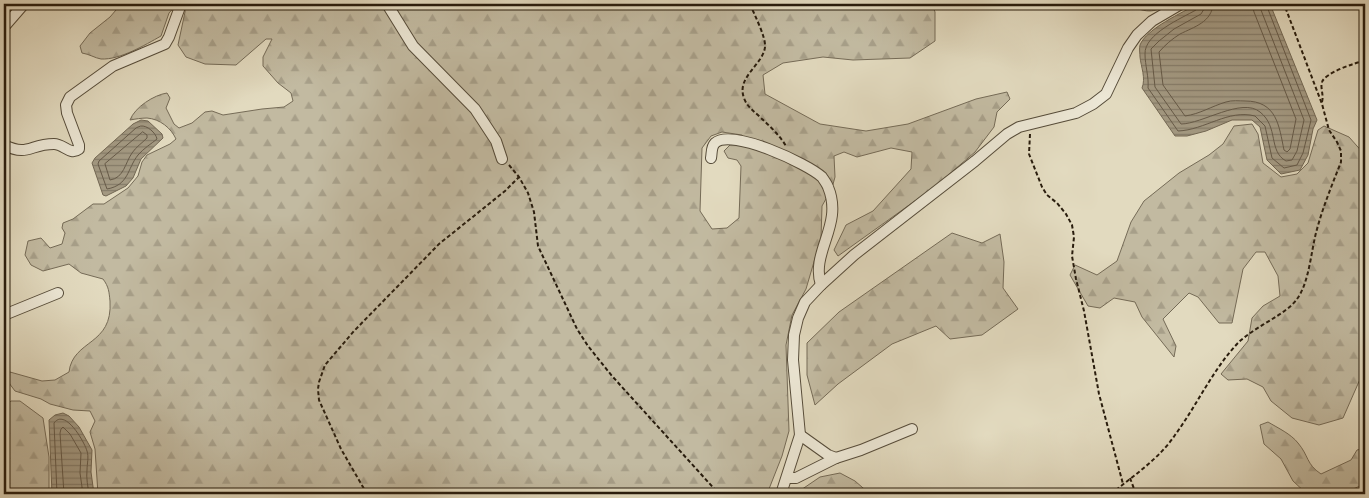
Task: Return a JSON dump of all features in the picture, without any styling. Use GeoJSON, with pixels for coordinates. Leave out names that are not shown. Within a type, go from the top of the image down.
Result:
{"type":"FeatureCollection","features":[{"type":"Feature","properties":{"kind":"street"},"geometry":{"type":"LineString","coordinates":[[4,27],[24,4]]}},
{"type":"Feature","properties":{"kind":"street"},"geometry":{"type":"LineString","coordinates":[[4,145],[16,151],[25,152],[32,147],[57,144],[71,152],[76,152],[79,149],[79,145],[67,113],[66,105],[70,97],[113,66],[165,44],[181,4]]}},
{"type":"Feature","properties":{"kind":"street"},"geometry":{"type":"LineString","coordinates":[[387,4],[413,46],[475,109],[496,141],[502,159]]}},
{"type":"Feature","properties":{"kind":"street"},"geometry":{"type":"LineString","coordinates":[[781,494],[788,478],[800,435],[793,360],[794,335],[798,318],[805,302],[854,255],[1007,134],[1019,127],[1076,112],[1093,104],[1106,94],[1128,48],[1137,35],[1152,22],[1181,4]]}},
{"type":"Feature","properties":{"kind":"street"},"geometry":{"type":"LineString","coordinates":[[711,158],[714,144],[721,140],[734,139],[761,146],[795,161],[822,178],[828,187],[832,203],[832,222],[820,256],[818,276],[821,285]]}},
{"type":"Feature","properties":{"kind":"street"},"geometry":{"type":"LineString","coordinates":[[4,315],[58,292]]}},
{"type":"Feature","properties":{"kind":"street"},"geometry":{"type":"LineString","coordinates":[[788,478],[796,478],[836,458],[912,429]]}},
{"type":"Feature","properties":{"kind":"street"},"geometry":{"type":"LineString","coordinates":[[800,435],[828,455],[836,458]]}},
{"type":"Feature","properties":{"kind":"path"},"geometry":{"type":"LineString","coordinates":[[750,4],[766,44],[764,52],[743,84],[744,98],[750,108],[783,141],[795,161]]}},
{"type":"Feature","properties":{"kind":"path"},"geometry":{"type":"LineString","coordinates":[[1111,494],[1159,454],[1175,436],[1212,377],[1240,341],[1285,310],[1297,299],[1304,284],[1316,231],[1342,162],[1338,142],[1329,130],[1322,104],[1284,4]]}},
{"type":"Feature","properties":{"kind":"path"},"geometry":{"type":"LineString","coordinates":[[1322,104],[1324,95],[1321,83],[1324,77],[1349,65],[1365,61]]}},
{"type":"Feature","properties":{"kind":"path"},"geometry":{"type":"LineString","coordinates":[[1030,124],[1029,154],[1042,187],[1066,214],[1072,224],[1074,237],[1072,256],[1076,279],[1084,311],[1099,394],[1123,484]]}},
{"type":"Feature","properties":{"kind":"path"},"geometry":{"type":"LineString","coordinates":[[502,159],[519,177],[528,193],[534,212],[538,246],[577,329],[588,346],[612,376],[719,494]]}},
{"type":"Feature","properties":{"kind":"path"},"geometry":{"type":"LineString","coordinates":[[367,494],[341,449],[319,400],[319,382],[326,365],[354,332],[439,244],[505,192],[519,177]]}},
{"type":"Feature","properties":{"kind":"path"},"geometry":{"type":"LineString","coordinates":[[1130,478],[1136,494]]}},
{"type":"Feature","properties":{"kind":"green space"},"geometry":{"type":"Polygon","coordinates":[[[114,4],[177,4],[169,13],[161,36],[140,47],[124,55],[108,59],[101,59],[82,53],[80,46],[90,33],[116,10],[114,4]]]}},
{"type":"Feature","properties":{"kind":"green space"},"geometry":{"type":"Polygon","coordinates":[[[178,4],[932,4],[935,12],[935,41],[910,58],[853,60],[823,57],[783,63],[763,75],[765,94],[820,124],[866,131],[908,124],[976,99],[1007,92],[1010,99],[997,112],[994,127],[975,152],[933,188],[838,256],[834,250],[846,225],[873,211],[911,169],[912,152],[891,148],[857,157],[844,152],[834,156],[835,177],[832,188],[822,206],[821,238],[806,289],[792,315],[786,345],[789,431],[782,456],[767,494],[98,494],[95,449],[90,432],[95,421],[90,411],[73,410],[50,404],[41,399],[15,391],[6,379],[10,372],[42,381],[55,380],[69,372],[72,361],[78,353],[99,335],[105,326],[109,316],[110,301],[108,290],[103,279],[81,273],[69,264],[43,271],[31,265],[25,255],[28,241],[41,238],[50,248],[62,244],[65,233],[62,228],[63,223],[73,219],[93,204],[104,204],[128,188],[138,176],[142,162],[147,155],[176,139],[171,131],[161,122],[147,118],[130,120],[140,106],[151,99],[167,93],[170,98],[166,108],[174,124],[179,128],[192,123],[205,112],[212,111],[223,115],[284,107],[293,101],[291,93],[278,83],[263,66],[263,57],[272,39],[266,39],[236,65],[205,64],[186,57],[178,45],[185,5],[178,4]],[[722,132],[711,136],[702,148],[700,211],[712,229],[727,228],[739,218],[741,166],[737,160],[728,158],[724,151],[730,145],[746,142],[742,135],[722,132]]]}},
{"type":"Feature","properties":{"kind":"green space"},"geometry":{"type":"Polygon","coordinates":[[[1124,4],[1168,4],[1156,10],[1146,11],[1124,4]]]}},
{"type":"Feature","properties":{"kind":"green space"},"geometry":{"type":"Polygon","coordinates":[[[1252,124],[1258,134],[1263,163],[1281,177],[1297,174],[1308,163],[1318,130],[1324,126],[1349,137],[1365,155],[1365,347],[1361,351],[1361,377],[1343,418],[1319,425],[1292,418],[1271,401],[1263,387],[1247,379],[1228,380],[1221,374],[1248,341],[1252,318],[1263,306],[1280,296],[1278,276],[1265,252],[1256,252],[1243,269],[1232,323],[1219,323],[1198,297],[1189,293],[1163,319],[1176,346],[1174,357],[1142,317],[1135,302],[1114,298],[1100,308],[1088,306],[1070,275],[1075,265],[1097,275],[1117,261],[1131,222],[1144,201],[1179,173],[1223,144],[1234,126],[1252,124]]]}},
{"type":"Feature","properties":{"kind":"green space"},"geometry":{"type":"Polygon","coordinates":[[[952,233],[982,243],[1000,234],[1004,262],[1003,288],[1018,309],[982,335],[950,339],[936,326],[892,344],[838,384],[815,405],[807,375],[807,343],[839,312],[952,233]]]}},
{"type":"Feature","properties":{"kind":"green space"},"geometry":{"type":"Polygon","coordinates":[[[11,401],[20,401],[43,418],[49,457],[49,494],[4,494],[4,407],[11,401]]]}},
{"type":"Feature","properties":{"kind":"green space"},"geometry":{"type":"Polygon","coordinates":[[[1268,422],[1295,440],[1313,467],[1321,474],[1351,460],[1357,450],[1365,448],[1365,484],[1341,494],[1307,494],[1293,481],[1281,459],[1264,444],[1260,425],[1268,422]]]}},
{"type":"Feature","properties":{"kind":"green space"},"geometry":{"type":"Polygon","coordinates":[[[840,473],[855,481],[870,494],[795,494],[820,477],[840,473]]]}},
{"type":"Feature","properties":{"kind":"water"},"geometry":{"type":"Polygon","coordinates":[[[1198,4],[1270,4],[1317,120],[1313,129],[1308,155],[1300,170],[1281,174],[1267,160],[1260,127],[1252,120],[1232,120],[1206,131],[1187,136],[1175,136],[1142,88],[1143,76],[1140,45],[1144,39],[1166,21],[1198,4]]]}},
{"type":"Feature","properties":{"kind":"water"},"geometry":{"type":"Polygon","coordinates":[[[141,120],[148,121],[162,134],[163,138],[141,159],[133,178],[126,186],[106,196],[103,195],[92,163],[95,158],[133,124],[141,120]]]}},
{"type":"Feature","properties":{"kind":"water"},"geometry":{"type":"Polygon","coordinates":[[[63,413],[69,416],[79,427],[92,450],[91,472],[94,494],[52,494],[49,420],[55,415],[63,413]]]}}]}
